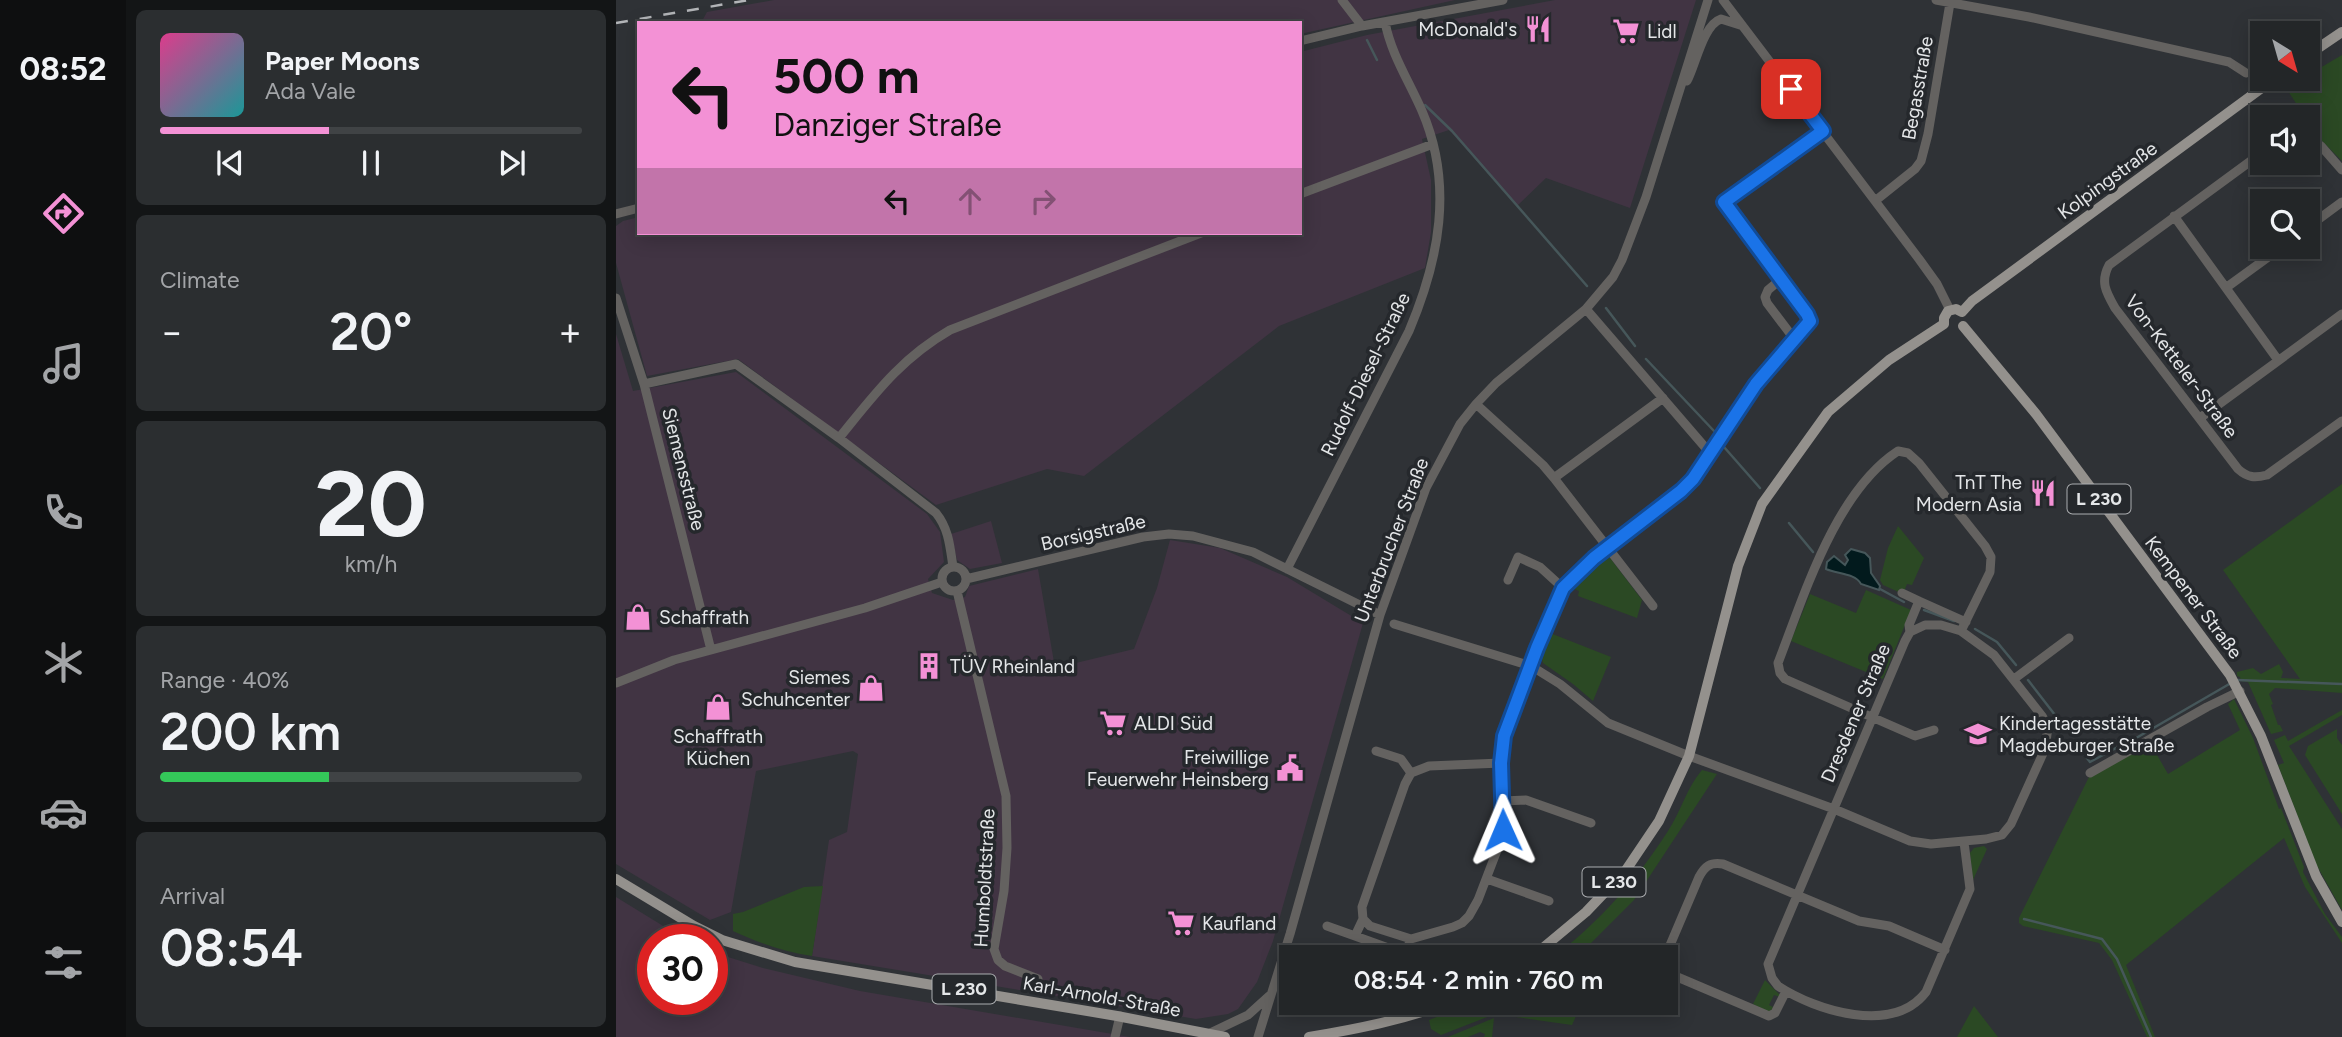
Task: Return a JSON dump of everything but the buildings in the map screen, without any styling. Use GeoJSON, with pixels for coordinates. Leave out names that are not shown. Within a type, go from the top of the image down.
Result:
{"type":"FeatureCollection","features":[{"type":"Feature","properties":{"kind":"main road"},"geometry":{"type":"LineString","coordinates":[[2320,47],[2342,33]]}},
{"type":"Feature","properties":{"kind":"main road","name":"Kolpingstraße"},"geometry":{"type":"LineString","coordinates":[[1956,311],[2258,91]]}},
{"type":"Feature","properties":{"kind":"main road"},"geometry":{"type":"LineString","coordinates":[[1956,311],[1965,318],[1964,326],[1953,331],[1944,324],[1944,315],[1956,311]]}},
{"type":"Feature","properties":{"kind":"main road","name":"L 230"},"geometry":{"type":"LineString","coordinates":[[1546,945],[1586,912],[1626,870],[1659,821],[1689,756],[1738,566],[1762,503],[1828,412],[1889,360],[1944,324]]}},
{"type":"Feature","properties":{"kind":"main road","name":"Kempener Straße"},"geometry":{"type":"LineString","coordinates":[[1964,326],[2036,414],[2230,675],[2261,736],[2305,852],[2342,922]]}},
{"type":"Feature","properties":{"kind":"main road","name":"Karl-Arnold-Straße"},"geometry":{"type":"LineString","coordinates":[[616,879],[683,920],[722,940],[782,959],[1120,1016],[1225,1037]]}},
{"type":"Feature","properties":{"kind":"main road"},"geometry":{"type":"LineString","coordinates":[[1309,1037],[1416,1015]]}},
{"type":"Feature","properties":{"kind":"street"},"geometry":{"type":"LineString","coordinates":[[1342,0],[1362,26]]}},
{"type":"Feature","properties":{"kind":"street"},"geometry":{"type":"LineString","coordinates":[[1302,41],[1362,26],[1503,0]]}},
{"type":"Feature","properties":{"kind":"street","name":"Unterbrucher Straße"},"geometry":{"type":"LineString","coordinates":[[1258,1037],[1380,615],[1426,488],[1449,442],[1476,404],[1496,383],[1586,309],[1607,285],[1622,260],[1680,95],[1708,0]]}},
{"type":"Feature","properties":{"kind":"street"},"geometry":{"type":"LineString","coordinates":[[1723,0],[1956,311]]}},
{"type":"Feature","properties":{"kind":"street"},"geometry":{"type":"LineString","coordinates":[[1936,0],[2229,62],[2246,73]]}},
{"type":"Feature","properties":{"kind":"street","name":"Begasstraße"},"geometry":{"type":"LineString","coordinates":[[1875,201],[1915,170],[1921,161],[1950,3]]}},
{"type":"Feature","properties":{"kind":"street"},"geometry":{"type":"LineString","coordinates":[[1680,95],[1695,67],[1708,27],[1714,21],[1725,19],[1744,27]]}},
{"type":"Feature","properties":{"kind":"street","name":"Rudolf-Diesel-Straße"},"geometry":{"type":"LineString","coordinates":[[1287,569],[1409,331],[1436,253],[1440,196],[1433,144],[1422,112],[1389,41],[1385,22]]}},
{"type":"Feature","properties":{"kind":"street"},"geometry":{"type":"LineString","coordinates":[[1363,919],[1370,926],[1411,939],[1462,923],[1478,900],[1502,840],[1501,763],[1504,736],[1563,588],[1608,547],[1693,479],[1756,384],[1810,321],[1724,202],[1823,131]]}},
{"type":"Feature","properties":{"kind":"street"},"geometry":{"type":"LineString","coordinates":[[1302,193],[1433,144]]}},
{"type":"Feature","properties":{"kind":"street"},"geometry":{"type":"LineString","coordinates":[[2320,145],[2342,170]]}},
{"type":"Feature","properties":{"kind":"street","name":"Von-Ketteler-Straße"},"geometry":{"type":"LineString","coordinates":[[2250,161],[2109,265],[2104,286],[2115,308],[2245,475],[2255,478],[2277,470],[2342,421]]}},
{"type":"Feature","properties":{"kind":"street"},"geometry":{"type":"LineString","coordinates":[[2320,218],[2342,202]]}},
{"type":"Feature","properties":{"kind":"street"},"geometry":{"type":"LineString","coordinates":[[616,214],[637,209]]}},
{"type":"Feature","properties":{"kind":"street"},"geometry":{"type":"LineString","coordinates":[[2174,216],[2278,360]]}},
{"type":"Feature","properties":{"kind":"street"},"geometry":{"type":"LineString","coordinates":[[839,438],[889,376],[933,339],[950,330],[1197,235]]}},
{"type":"Feature","properties":{"kind":"street"},"geometry":{"type":"LineString","coordinates":[[2227,287],[2266,259]]}},
{"type":"Feature","properties":{"kind":"street"},"geometry":{"type":"LineString","coordinates":[[1780,280],[1768,290],[1765,297],[1796,340]]}},
{"type":"Feature","properties":{"kind":"street","name":"Siemensstraße"},"geometry":{"type":"LineString","coordinates":[[616,298],[644,384],[711,650]]}},
{"type":"Feature","properties":{"kind":"street"},"geometry":{"type":"LineString","coordinates":[[1586,309],[1710,453]]}},
{"type":"Feature","properties":{"kind":"street"},"geometry":{"type":"LineString","coordinates":[[2200,418],[2342,314]]}},
{"type":"Feature","properties":{"kind":"street"},"geometry":{"type":"LineString","coordinates":[[644,384],[736,364],[839,438],[936,513],[948,533],[953,567]]}},
{"type":"Feature","properties":{"kind":"street"},"geometry":{"type":"LineString","coordinates":[[1555,478],[1662,398]]}},
{"type":"Feature","properties":{"kind":"street"},"geometry":{"type":"LineString","coordinates":[[1476,404],[1555,478],[1653,606]]}},
{"type":"Feature","properties":{"kind":"street"},"geometry":{"type":"LineString","coordinates":[[1934,730],[1915,736],[1785,679],[1780,673],[1778,663],[1823,547],[1839,518],[1870,477],[1887,458],[1898,451],[1908,453],[1919,463],[1991,557],[1990,572],[1964,627]]}},
{"type":"Feature","properties":{"kind":"street","name":"Borsigstraße"},"geometry":{"type":"LineString","coordinates":[[966,579],[1112,543],[1169,534],[1219,541],[1253,552],[1380,615]]}},
{"type":"Feature","properties":{"kind":"street"},"geometry":{"type":"LineString","coordinates":[[1508,580],[1518,557],[1540,567],[1563,588]]}},
{"type":"Feature","properties":{"kind":"street"},"geometry":{"type":"LineString","coordinates":[[953,567],[960,569],[966,579],[957,591],[949,590],[942,582],[944,572],[953,567]]}},
{"type":"Feature","properties":{"kind":"street"},"geometry":{"type":"LineString","coordinates":[[616,683],[647,670],[711,650],[865,608],[942,582]]}},
{"type":"Feature","properties":{"kind":"street","name":"Humboldtstraße"},"geometry":{"type":"LineString","coordinates":[[957,591],[1006,796],[1005,880],[994,949],[998,960],[1005,966],[1038,979]]}},
{"type":"Feature","properties":{"kind":"street","name":"Dresdener Straße"},"geometry":{"type":"LineString","coordinates":[[1394,624],[1531,666],[1560,684],[1608,723],[1834,809],[1910,841],[1931,844],[1964,842],[2002,835],[2011,824],[2045,749],[2048,727],[1994,655],[1964,627],[1902,593]]}},
{"type":"Feature","properties":{"kind":"street","name":"Dresdener Straße"},"geometry":{"type":"LineString","coordinates":[[1834,809],[1910,632],[1909,625],[1919,601]]}},
{"type":"Feature","properties":{"kind":"street","name":"Dresdener Straße"},"geometry":{"type":"LineString","coordinates":[[1910,632],[1925,625],[1964,627]]}},
{"type":"Feature","properties":{"kind":"street"},"geometry":{"type":"LineString","coordinates":[[2014,679],[2069,638]]}},
{"type":"Feature","properties":{"kind":"street"},"geometry":{"type":"LineString","coordinates":[[2090,772],[2207,706],[2241,693]]}},
{"type":"Feature","properties":{"kind":"street"},"geometry":{"type":"LineString","coordinates":[[1376,751],[1401,759],[1411,773]]}},
{"type":"Feature","properties":{"kind":"street"},"geometry":{"type":"LineString","coordinates":[[1355,936],[1363,919],[1362,908],[1411,773],[1429,766],[1501,763]]}},
{"type":"Feature","properties":{"kind":"street"},"geometry":{"type":"LineString","coordinates":[[1503,801],[1526,800],[1591,823]]}},
{"type":"Feature","properties":{"kind":"street"},"geometry":{"type":"LineString","coordinates":[[1834,809],[1768,964],[1772,978],[1786,991],[1834,1012],[1846,1015],[1906,1010],[1919,1002],[1945,950],[1970,889],[1964,842]]}},
{"type":"Feature","properties":{"kind":"street"},"geometry":{"type":"LineString","coordinates":[[1670,945],[1699,877],[1705,867],[1713,863],[1723,864],[1859,921],[1889,926],[1945,950]]}},
{"type":"Feature","properties":{"kind":"street"},"geometry":{"type":"LineString","coordinates":[[1487,879],[1549,901]]}},
{"type":"Feature","properties":{"kind":"street"},"geometry":{"type":"LineString","coordinates":[[1327,926],[1405,954],[1411,939]]}},
{"type":"Feature","properties":{"kind":"street"},"geometry":{"type":"LineString","coordinates":[[1678,977],[1769,1016],[1775,1013],[1786,991]]}},
{"type":"Feature","properties":{"kind":"street"},"geometry":{"type":"LineString","coordinates":[[1208,1034],[1248,1015],[1273,992]]}},
{"type":"Feature","properties":{"kind":"street"},"geometry":{"type":"LineString","coordinates":[[1115,1037],[1120,1016]]}},
{"type":"Feature","properties":{"kind":"shaded area"},"geometry":{"type":"Polygon","coordinates":[[[774,0],[1455,0],[1302,34],[1302,21],[702,21],[707,12],[774,0]]]}},
{"type":"Feature","properties":{"kind":"shaded area"},"geometry":{"type":"Polygon","coordinates":[[[1555,0],[1696,0],[1630,208],[1546,178],[1517,206],[1449,130],[1422,139],[1431,180],[1431,232],[1425,268],[1279,326],[1084,476],[1047,469],[936,505],[738,359],[647,376],[616,263],[616,226],[637,218],[637,235],[1302,235],[1302,51],[1367,35],[1555,0]]]}},
{"type":"Feature","properties":{"kind":"shaded area"},"geometry":{"type":"Polygon","coordinates":[[[616,334],[633,391],[736,372],[927,514],[940,532],[944,562],[928,579],[932,593],[953,600],[965,597],[969,586],[1038,569],[1055,668],[1134,649],[1157,588],[1170,540],[1220,548],[1287,577],[1363,623],[1273,941],[1257,982],[1238,1009],[1228,1014],[1196,1019],[812,956],[829,840],[847,832],[858,754],[853,751],[756,771],[731,912],[710,920],[616,864],[616,334]]]}},
{"type":"Feature","properties":{"kind":"shaded area"},"geometry":{"type":"Polygon","coordinates":[[[991,521],[1002,563],[970,569],[957,560],[951,534],[991,521]]]}},
{"type":"Feature","properties":{"kind":"shaded area"},"geometry":{"type":"Polygon","coordinates":[[[616,897],[660,924],[637,924],[637,1015],[728,1015],[728,957],[860,991],[1130,1037],[616,1037],[616,897]]]}},
{"type":"Feature","properties":{"kind":"green space"},"geometry":{"type":"Polygon","coordinates":[[[2342,55],[2342,161],[2320,139],[2320,105],[2297,105],[2288,91],[2320,91],[2320,68],[2342,55]]]}},
{"type":"Feature","properties":{"kind":"green space"},"geometry":{"type":"Polygon","coordinates":[[[2342,484],[2342,693],[2275,688],[2269,694],[2273,704],[2271,705],[2283,731],[2271,734],[2248,682],[2241,681],[2237,672],[2253,668],[2261,674],[2279,664],[2283,672],[2281,678],[2300,679],[2223,570],[2342,484]]]}},
{"type":"Feature","properties":{"kind":"green space"},"geometry":{"type":"Polygon","coordinates":[[[1898,526],[1924,558],[1912,585],[1907,584],[1903,594],[1883,585],[1880,580],[1888,548],[1898,526]]]}},
{"type":"Feature","properties":{"kind":"green space"},"geometry":{"type":"Polygon","coordinates":[[[1604,557],[1610,558],[1642,600],[1637,618],[1578,596],[1579,591],[1572,588],[1604,557]]]}},
{"type":"Feature","properties":{"kind":"green space"},"geometry":{"type":"Polygon","coordinates":[[[1866,590],[1911,610],[1883,679],[1791,641],[1810,594],[1856,613],[1866,590]]]}},
{"type":"Feature","properties":{"kind":"green space"},"geometry":{"type":"Polygon","coordinates":[[[1550,633],[1611,657],[1593,701],[1543,663],[1541,656],[1550,633]]]}},
{"type":"Feature","properties":{"kind":"green space"},"geometry":{"type":"Polygon","coordinates":[[[2234,699],[2253,738],[2279,809],[2281,808],[2304,867],[2303,872],[2325,914],[2342,937],[2342,943],[2305,887],[2284,838],[2126,965],[2155,1037],[2147,1037],[2112,960],[2099,943],[2023,926],[2019,923],[2019,918],[2089,777],[2149,741],[2168,774],[2240,730],[2228,704],[2234,699]]]}},
{"type":"Feature","properties":{"kind":"green space"},"geometry":{"type":"Polygon","coordinates":[[[2342,710],[2342,715],[2289,746],[2342,829],[2342,910],[2316,864],[2278,765],[2284,763],[2274,740],[2285,735],[2288,741],[2342,710]]]}},
{"type":"Feature","properties":{"kind":"green space"},"geometry":{"type":"Polygon","coordinates":[[[2337,729],[2337,738],[2342,745],[2342,814],[2305,755],[2308,746],[2337,729]]]}},
{"type":"Feature","properties":{"kind":"green space"},"geometry":{"type":"Polygon","coordinates":[[[1702,770],[1717,774],[1634,900],[1589,945],[1569,945],[1601,915],[1644,866],[1668,831],[1702,770]]]}},
{"type":"Feature","properties":{"kind":"green space"},"geometry":{"type":"Polygon","coordinates":[[[1984,846],[1987,849],[1973,880],[1970,853],[1974,848],[1984,846]]]}},
{"type":"Feature","properties":{"kind":"green space"},"geometry":{"type":"Polygon","coordinates":[[[823,886],[812,956],[772,946],[733,931],[733,914],[804,887],[823,886]]]}},
{"type":"Feature","properties":{"kind":"green space"},"geometry":{"type":"Polygon","coordinates":[[[1765,980],[1780,995],[1774,995],[1769,1005],[1775,1008],[1768,1012],[1753,1004],[1765,980]]]}},
{"type":"Feature","properties":{"kind":"green space"},"geometry":{"type":"Polygon","coordinates":[[[1974,1006],[1998,1037],[1957,1037],[1974,1006]]]}},
{"type":"Feature","properties":{"kind":"green space"},"geometry":{"type":"Polygon","coordinates":[[[1442,1015],[1492,1015],[1441,1035],[1431,1029],[1429,1020],[1442,1015]]]}},
{"type":"Feature","properties":{"kind":"green space"},"geometry":{"type":"Polygon","coordinates":[[[1502,1015],[1577,1015],[1572,1025],[1502,1015]]]}},
{"type":"Feature","properties":{"kind":"green space"},"geometry":{"type":"Polygon","coordinates":[[[1494,1018],[1492,1037],[1484,1037],[1485,1034],[1480,1032],[1468,1037],[1448,1037],[1494,1018]]]}},
{"type":"Feature","properties":{"kind":"water"},"geometry":{"type":"Polygon","coordinates":[[[1851,549],[1865,553],[1870,558],[1871,573],[1880,586],[1879,590],[1861,584],[1850,576],[1826,569],[1827,562],[1834,556],[1845,565],[1848,560],[1845,555],[1851,549]]]}},
{"type":"Feature","properties":{"kind":"waterway"},"geometry":{"type":"LineString","coordinates":[[1367,40],[1377,60]]}},
{"type":"Feature","properties":{"kind":"waterway"},"geometry":{"type":"LineString","coordinates":[[1425,105],[1452,131],[1587,286]]}},
{"type":"Feature","properties":{"kind":"waterway"},"geometry":{"type":"LineString","coordinates":[[1606,308],[1635,346]]}},
{"type":"Feature","properties":{"kind":"waterway"},"geometry":{"type":"LineString","coordinates":[[1646,359],[1714,431]]}},
{"type":"Feature","properties":{"kind":"waterway"},"geometry":{"type":"LineString","coordinates":[[1724,447],[1760,488]]}},
{"type":"Feature","properties":{"kind":"waterway"},"geometry":{"type":"LineString","coordinates":[[1789,523],[1813,552]]}},
{"type":"Feature","properties":{"kind":"waterway"},"geometry":{"type":"LineString","coordinates":[[1880,589],[1904,602]]}},
{"type":"Feature","properties":{"kind":"waterway"},"geometry":{"type":"LineString","coordinates":[[1924,610],[1954,621]]}},
{"type":"Feature","properties":{"kind":"waterway"},"geometry":{"type":"LineString","coordinates":[[1975,629],[1997,642],[2016,665]]}},
{"type":"Feature","properties":{"kind":"waterway"},"geometry":{"type":"LineString","coordinates":[[2028,680],[2062,724]]}},
{"type":"Feature","properties":{"kind":"waterway"},"geometry":{"type":"LineString","coordinates":[[2237,680],[2342,684]]}},
{"type":"Feature","properties":{"kind":"waterway"},"geometry":{"type":"LineString","coordinates":[[2131,741],[2231,683]]}},
{"type":"Feature","properties":{"kind":"waterway"},"geometry":{"type":"LineString","coordinates":[[2077,745],[2090,762],[2118,747]]}},
{"type":"Feature","properties":{"kind":"waterway"},"geometry":{"type":"LineString","coordinates":[[2024,919],[2102,939],[2117,959],[2151,1037]]}},
{"type":"Feature","properties":{"kind":"railway"},"geometry":{"type":"LineString","coordinates":[[616,23],[749,0]]}},
{"type":"Feature","properties":{"kind":"place","name":"McDonald's"},"geometry":{"type":"Point","coordinates":[1538,29]}},
{"type":"Feature","properties":{"kind":"place","name":"Lidl"},"geometry":{"type":"Point","coordinates":[1626,31]}},
{"type":"Feature","properties":{"kind":"place","name":"TnT The Modern Asia"},"geometry":{"type":"Point","coordinates":[2043,493]}},
{"type":"Feature","properties":{"kind":"place","name":"Schaffrath"},"geometry":{"type":"Point","coordinates":[638,617]}},
{"type":"Feature","properties":{"kind":"place","name":"TÜV Rheinland"},"geometry":{"type":"Point","coordinates":[929,666]}},
{"type":"Feature","properties":{"kind":"place","name":"Siemes Schuhcenter"},"geometry":{"type":"Point","coordinates":[871,688]}},
{"type":"Feature","properties":{"kind":"place","name":"Schaffrath Küchen"},"geometry":{"type":"Point","coordinates":[718,707]}},
{"type":"Feature","properties":{"kind":"place","name":"ALDI Süd"},"geometry":{"type":"Point","coordinates":[1113,723]}},
{"type":"Feature","properties":{"kind":"place","name":"Kindertagesstätte Magdeburger Straße"},"geometry":{"type":"Point","coordinates":[1978,734]}},
{"type":"Feature","properties":{"kind":"place","name":"Freiwillige Feuerwehr Heinsberg"},"geometry":{"type":"Point","coordinates":[1290,768]}},
{"type":"Feature","properties":{"kind":"place","name":"Kaufland"},"geometry":{"type":"Point","coordinates":[1181,923]}},
{"type":"Feature","properties":{"kind":"route"},"geometry":{"type":"LineString","coordinates":[[1503,830],[1501,763],[1504,736],[1563,588],[1594,558],[1693,479],[1756,384],[1810,321],[1724,202],[1823,131],[1791,89]]}}]}
